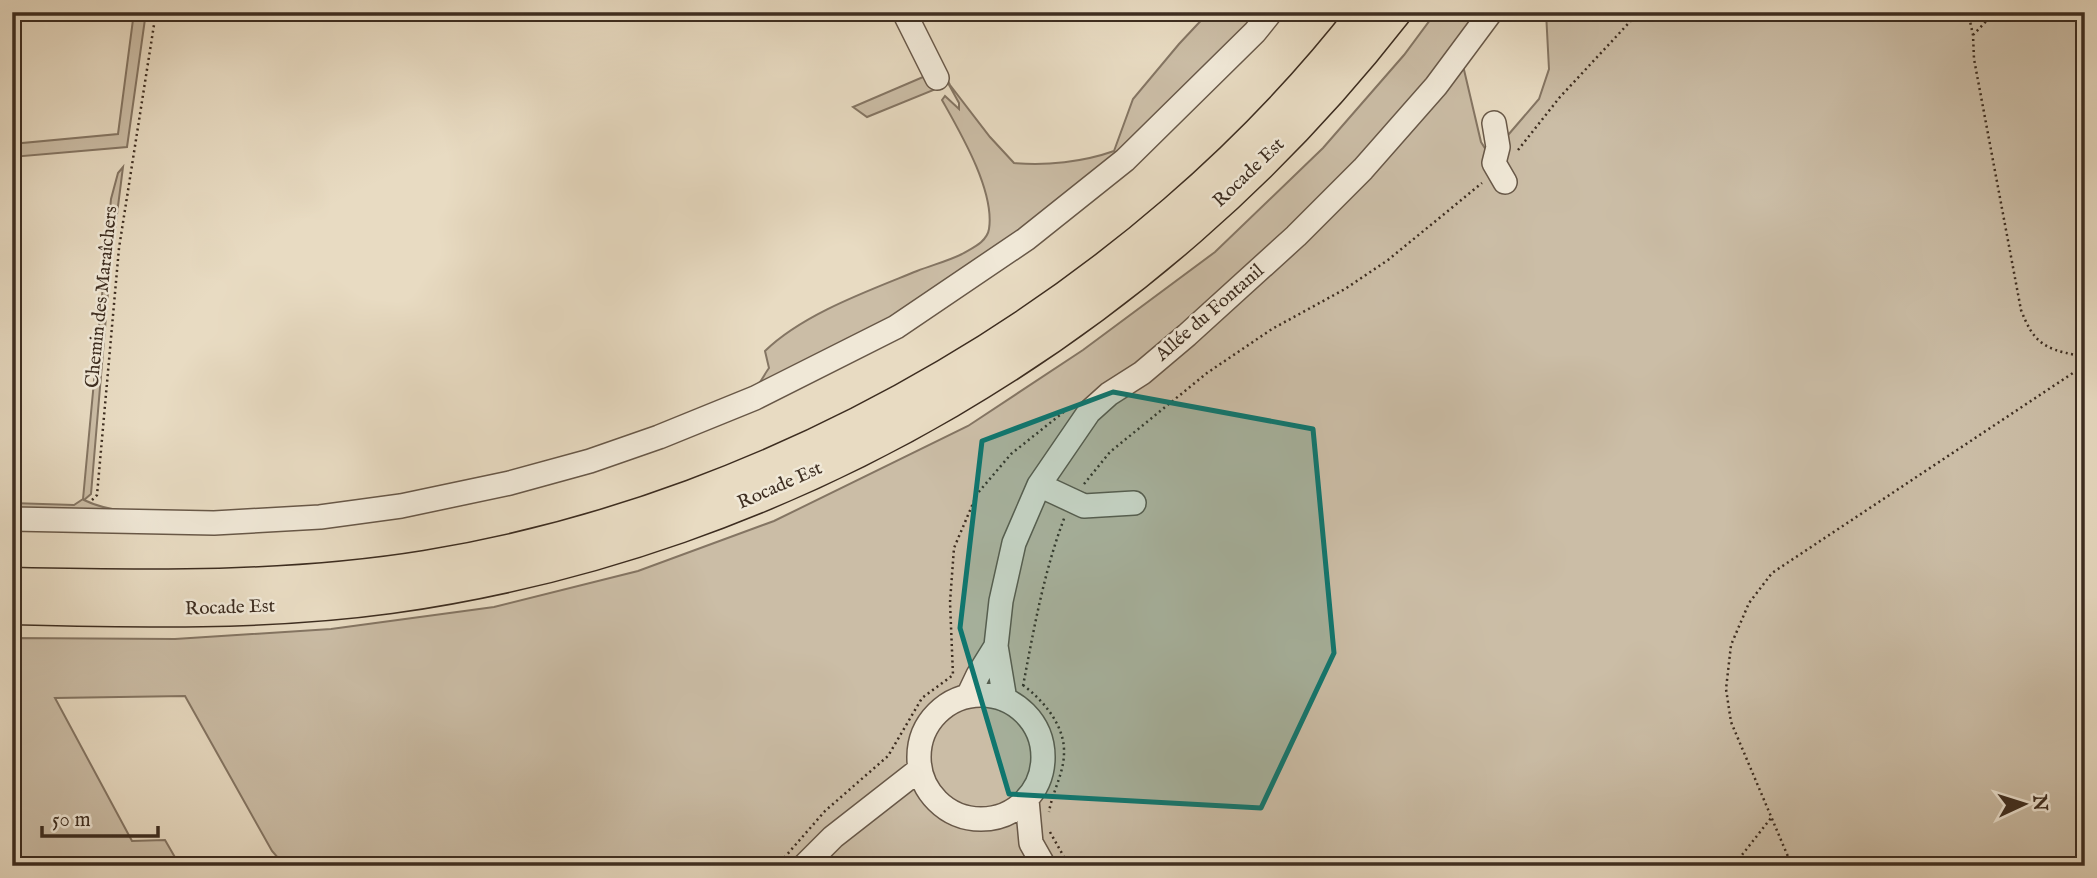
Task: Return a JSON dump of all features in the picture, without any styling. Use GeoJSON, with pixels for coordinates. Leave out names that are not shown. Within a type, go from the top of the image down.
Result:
{"type":"FeatureCollection","features":[{"type":"Feature","properties":{"kind":"highway","name":"Rocade Est"},"geometry":{"type":"LineString","coordinates":[[12,584],[185,585],[291,582],[414,569],[554,540],[692,496],[759,470],[848,429],[925,388],[1035,319],[1083,285],[1217,173],[1306,82],[1364,12]]}},
{"type":"Feature","properties":{"kind":"highway","name":"Rocade Est"},"geometry":{"type":"LineString","coordinates":[[12,608],[186,610],[293,606],[389,597],[476,582],[562,562],[698,520],[756,497],[858,451],[937,409],[1045,342],[1107,296],[1205,216],[1274,151],[1324,97],[1395,12]]}},
{"type":"Feature","properties":{"kind":"street"},"geometry":{"type":"LineString","coordinates":[[904,12],[937,78]]}},
{"type":"Feature","properties":{"kind":"street"},"geometry":{"type":"LineString","coordinates":[[12,519],[214,523],[320,517],[401,506],[510,483],[590,461],[659,437],[755,398],[896,327],[1026,239],[1125,160],[1255,32],[1271,12]]}},
{"type":"Feature","properties":{"kind":"street","name":"Allée du Fontanil"},"geometry":{"type":"LineString","coordinates":[[1005,699],[996,646],[1001,601],[1014,543],[1039,485],[1089,412],[1187,335],[1296,236],[1363,169],[1436,86],[1491,12]]}},
{"type":"Feature","properties":{"kind":"street"},"geometry":{"type":"LineString","coordinates":[[1494,123],[1498,147],[1494,163],[1501,176]]}},
{"type":"Feature","properties":{"kind":"street"},"geometry":{"type":"LineString","coordinates":[[1039,485],[1084,506],[1134,503]]}},
{"type":"Feature","properties":{"kind":"street","name":"Allée du Fontanil"},"geometry":{"type":"LineString","coordinates":[[968,696],[996,646]]}},
{"type":"Feature","properties":{"kind":"street"},"geometry":{"type":"LineString","coordinates":[[987,695],[1005,699],[1022,710],[1035,725],[1042,744],[1043,764],[1038,784],[1027,800],[1011,812],[993,819],[976,820],[959,816],[943,807],[931,794],[920,769],[919,750],[925,731],[935,715],[950,703],[968,696],[987,695]]}},
{"type":"Feature","properties":{"kind":"street"},"geometry":{"type":"LineString","coordinates":[[804,866],[833,837],[920,769]]}},
{"type":"Feature","properties":{"kind":"street"},"geometry":{"type":"LineString","coordinates":[[885,796],[931,794]]}},
{"type":"Feature","properties":{"kind":"street"},"geometry":{"type":"LineString","coordinates":[[1027,800],[1039,835],[1044,866]]}},
{"type":"Feature","properties":{"kind":"street"},"geometry":{"type":"LineString","coordinates":[[993,819],[1039,835]]}},
{"type":"Feature","properties":{"kind":"path","name":"Chemin des Maraîchers"},"geometry":{"type":"LineString","coordinates":[[90,503],[97,495],[119,248],[156,12]]}},
{"type":"Feature","properties":{"kind":"path"},"geometry":{"type":"LineString","coordinates":[[1048,817],[1065,753],[1055,719],[1038,696],[1023,686],[1053,545],[1071,501],[1110,452],[1207,373],[1272,330],[1345,289],[1501,176],[1560,97],[1639,12]]}},
{"type":"Feature","properties":{"kind":"path"},"geometry":{"type":"LineString","coordinates":[[1968,12],[1973,35],[1974,60],[2021,310],[2028,328],[2041,342],[2053,351],[2076,355],[2084,366],[2085,387]]}},
{"type":"Feature","properties":{"kind":"path"},"geometry":{"type":"LineString","coordinates":[[1973,35],[1991,13],[2085,12]]}},
{"type":"Feature","properties":{"kind":"path"},"geometry":{"type":"LineString","coordinates":[[1792,866],[1731,722],[1726,689],[1731,645],[1749,603],[1772,573],[2084,366]]}},
{"type":"Feature","properties":{"kind":"path"},"geometry":{"type":"LineString","coordinates":[[777,866],[825,811],[888,756],[922,698],[953,675],[950,603],[954,548],[977,494],[1011,454],[1073,405]]}},
{"type":"Feature","properties":{"kind":"path"},"geometry":{"type":"LineString","coordinates":[[1738,860],[1771,818]]}},
{"type":"Feature","properties":{"kind":"path"},"geometry":{"type":"LineString","coordinates":[[1039,835],[1069,866]]}},
{"type":"Feature","properties":{"kind":"path"},"geometry":{"type":"LineString","coordinates":[[1718,866],[1738,860],[1757,866]]}},
{"type":"Feature","properties":{"kind":"highlighted area"},"geometry":{"type":"Polygon","coordinates":[[[1113,392],[1313,429],[1334,653],[1261,808],[1009,794],[960,628],[982,441],[1113,392]]]}},
{"type":"Feature","properties":{"kind":"shaded area"},"geometry":{"type":"Polygon","coordinates":[[[134,12],[146,12],[127,147],[12,157],[12,144],[118,134],[134,12]]]}},
{"type":"Feature","properties":{"kind":"shaded area"},"geometry":{"type":"Polygon","coordinates":[[[909,12],[913,12],[950,85],[990,137],[1014,163],[1039,164],[1077,160],[1114,151],[1133,99],[1209,12],[1266,12],[1242,40],[1162,118],[1065,204],[1013,244],[904,316],[848,349],[721,411],[538,471],[382,505],[302,514],[219,519],[12,516],[12,503],[74,505],[83,499],[111,199],[118,173],[123,167],[110,269],[91,494],[84,500],[97,505],[137,512],[256,511],[320,507],[446,488],[569,458],[629,438],[747,391],[760,382],[769,368],[765,351],[798,326],[857,295],[962,254],[988,234],[989,214],[982,180],[942,100],[945,96],[959,109],[959,103],[909,12]]]}},
{"type":"Feature","properties":{"kind":"shaded area"},"geometry":{"type":"Polygon","coordinates":[[[1436,12],[1476,12],[1457,40],[1481,142],[1490,156],[1539,99],[1549,69],[1546,12],[2085,12],[2085,866],[285,866],[272,851],[185,696],[55,698],[132,841],[165,840],[180,866],[12,866],[12,638],[175,639],[331,629],[494,607],[638,571],[774,521],[968,426],[1083,350],[1215,252],[1323,148],[1404,55],[1436,12]]]}},
{"type":"Feature","properties":{"kind":"shaded area"},"geometry":{"type":"Polygon","coordinates":[[[930,74],[939,86],[936,89],[867,117],[853,107],[930,74]]]}}]}
